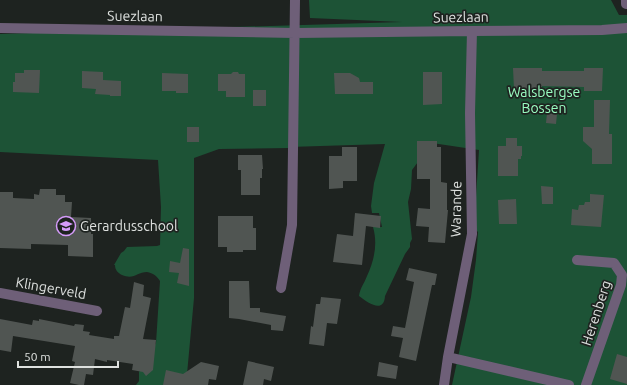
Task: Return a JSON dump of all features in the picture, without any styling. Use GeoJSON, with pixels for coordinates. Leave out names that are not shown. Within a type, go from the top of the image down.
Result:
{"type":"FeatureCollection","features":[{"type":"Feature","properties":{"kind":"street"},"geometry":{"type":"LineString","coordinates":[[281,288],[292,225],[295,0]]}},
{"type":"Feature","properties":{"kind":"street","name":"Suezlaan"},"geometry":{"type":"LineString","coordinates":[[0,28],[294,33],[602,30],[627,28]]}},
{"type":"Feature","properties":{"kind":"street","name":"Warande"},"geometry":{"type":"LineString","coordinates":[[444,385],[472,234],[470,120],[472,31]]}},
{"type":"Feature","properties":{"kind":"street","name":"Herenberg"},"geometry":{"type":"LineString","coordinates":[[577,260],[614,263],[622,274],[621,285],[586,385]]}},
{"type":"Feature","properties":{"kind":"street","name":"Klingerveld"},"geometry":{"type":"LineString","coordinates":[[0,293],[97,311]]}},
{"type":"Feature","properties":{"kind":"street"},"geometry":{"type":"LineString","coordinates":[[448,357],[569,385]]}},
{"type":"Feature","properties":{"kind":"green space","name":"Walsbergse Bossen"},"geometry":{"type":"Polygon","coordinates":[[[309,0],[611,0],[619,15],[627,15],[627,385],[452,385],[471,297],[476,260],[478,232],[474,228],[479,150],[432,143],[412,170],[411,189],[408,202],[412,239],[410,247],[405,254],[382,305],[379,306],[371,304],[359,296],[373,258],[375,240],[373,227],[382,227],[379,213],[372,213],[371,206],[374,183],[385,144],[219,149],[194,158],[194,298],[186,385],[136,385],[139,381],[139,372],[156,343],[160,281],[155,275],[147,272],[130,277],[122,275],[117,271],[114,265],[121,253],[127,247],[160,245],[161,207],[158,160],[0,152],[0,34],[402,22],[310,18],[309,0]]]}},
{"type":"Feature","properties":{"kind":"building"},"geometry":{"type":"Polygon","coordinates":[[[513,68],[542,68],[542,71],[584,71],[584,68],[603,68],[602,91],[584,91],[584,87],[542,86],[542,89],[514,89],[513,68]]]}},
{"type":"Feature","properties":{"kind":"building"},"geometry":{"type":"Polygon","coordinates":[[[24,70],[40,70],[39,93],[13,92],[15,73],[24,73],[24,70]]]}},
{"type":"Feature","properties":{"kind":"building"},"geometry":{"type":"Polygon","coordinates":[[[82,71],[103,72],[103,80],[121,81],[121,96],[95,94],[96,89],[82,88],[82,71]]]}},
{"type":"Feature","properties":{"kind":"building"},"geometry":{"type":"Polygon","coordinates":[[[233,72],[245,74],[245,97],[226,97],[226,91],[218,91],[218,74],[231,74],[233,72]]]}},
{"type":"Feature","properties":{"kind":"building"},"geometry":{"type":"Polygon","coordinates":[[[423,72],[442,72],[442,104],[423,105],[423,72]]]}},
{"type":"Feature","properties":{"kind":"building"},"geometry":{"type":"Polygon","coordinates":[[[162,73],[188,74],[188,93],[162,91],[162,73]]]}},
{"type":"Feature","properties":{"kind":"building"},"geometry":{"type":"Polygon","coordinates":[[[334,73],[350,73],[359,78],[360,82],[373,82],[373,94],[335,94],[334,73]]]}},
{"type":"Feature","properties":{"kind":"building"},"geometry":{"type":"Polygon","coordinates":[[[253,90],[266,90],[266,106],[253,106],[253,90]]]}},
{"type":"Feature","properties":{"kind":"building"},"geometry":{"type":"Polygon","coordinates":[[[594,100],[610,100],[609,134],[612,134],[612,164],[592,164],[592,149],[583,141],[583,127],[594,127],[594,100]]]}},
{"type":"Feature","properties":{"kind":"building"},"geometry":{"type":"Polygon","coordinates":[[[547,113],[557,114],[556,124],[546,123],[547,113]]]}},
{"type":"Feature","properties":{"kind":"building"},"geometry":{"type":"Polygon","coordinates":[[[187,127],[199,127],[199,142],[187,142],[187,127]]]}},
{"type":"Feature","properties":{"kind":"building"},"geometry":{"type":"Polygon","coordinates":[[[506,138],[517,138],[517,146],[522,146],[522,156],[521,159],[518,159],[518,176],[498,176],[498,146],[506,146],[506,138]]]}},
{"type":"Feature","properties":{"kind":"building"},"geometry":{"type":"Polygon","coordinates":[[[417,141],[437,141],[437,147],[441,147],[441,182],[447,183],[448,210],[445,243],[428,242],[429,227],[416,226],[418,208],[430,209],[430,179],[417,179],[417,141]]]}},
{"type":"Feature","properties":{"kind":"building"},"geometry":{"type":"Polygon","coordinates":[[[342,147],[357,147],[357,181],[343,181],[343,188],[329,189],[329,156],[342,156],[342,147]]]}},
{"type":"Feature","properties":{"kind":"building"},"geometry":{"type":"Polygon","coordinates":[[[238,155],[262,155],[263,169],[262,178],[260,178],[260,195],[241,195],[241,170],[238,170],[238,155]]]}},
{"type":"Feature","properties":{"kind":"building"},"geometry":{"type":"Polygon","coordinates":[[[541,186],[553,187],[553,204],[542,204],[541,186]]]}},
{"type":"Feature","properties":{"kind":"building"},"geometry":{"type":"Polygon","coordinates":[[[40,189],[56,189],[56,195],[65,195],[65,202],[72,202],[71,217],[91,218],[93,257],[68,256],[68,245],[31,244],[31,249],[0,248],[0,192],[13,192],[13,198],[34,199],[34,194],[39,195],[40,189]]]}},
{"type":"Feature","properties":{"kind":"building"},"geometry":{"type":"Polygon","coordinates":[[[590,194],[604,195],[601,227],[571,225],[572,209],[578,210],[579,205],[584,205],[585,202],[590,202],[590,194]]]}},
{"type":"Feature","properties":{"kind":"building"},"geometry":{"type":"Polygon","coordinates":[[[516,199],[517,224],[499,224],[498,200],[516,199]]]}},
{"type":"Feature","properties":{"kind":"building"},"geometry":{"type":"Polygon","coordinates":[[[355,213],[381,216],[380,228],[366,226],[362,265],[333,262],[337,234],[353,236],[355,213]]]}},
{"type":"Feature","properties":{"kind":"building"},"geometry":{"type":"Polygon","coordinates":[[[218,216],[253,216],[253,228],[256,228],[256,250],[227,252],[227,247],[218,247],[218,216]]]}},
{"type":"Feature","properties":{"kind":"building"},"geometry":{"type":"Polygon","coordinates":[[[183,248],[189,249],[189,286],[177,283],[179,273],[169,272],[170,261],[180,263],[183,248]]]}},
{"type":"Feature","properties":{"kind":"building"},"geometry":{"type":"Polygon","coordinates":[[[409,268],[437,274],[435,285],[432,285],[416,361],[399,357],[403,338],[391,336],[393,326],[405,328],[414,282],[406,280],[409,268]]]}},
{"type":"Feature","properties":{"kind":"building"},"geometry":{"type":"Polygon","coordinates":[[[229,281],[249,281],[250,308],[260,308],[260,312],[286,316],[283,331],[271,330],[271,325],[229,318],[229,281]]]}},
{"type":"Feature","properties":{"kind":"building"},"geometry":{"type":"Polygon","coordinates":[[[134,282],[144,285],[143,296],[151,298],[143,339],[156,340],[153,370],[146,376],[143,372],[132,370],[133,364],[107,360],[107,362],[95,359],[93,375],[86,374],[84,385],[79,385],[70,383],[75,362],[72,361],[75,346],[13,336],[11,352],[0,350],[0,319],[32,325],[33,320],[39,321],[39,319],[74,326],[75,324],[84,325],[83,331],[90,332],[89,335],[114,339],[114,336],[119,336],[125,307],[130,308],[134,282]]]}},
{"type":"Feature","properties":{"kind":"building"},"geometry":{"type":"Polygon","coordinates":[[[321,297],[341,299],[337,324],[327,323],[324,346],[309,344],[316,304],[320,304],[321,297]]]}},
{"type":"Feature","properties":{"kind":"building"},"geometry":{"type":"Polygon","coordinates":[[[617,354],[627,357],[627,384],[610,379],[617,354]]]}},
{"type":"Feature","properties":{"kind":"building"},"geometry":{"type":"Polygon","coordinates":[[[248,361],[274,367],[271,381],[264,379],[263,385],[243,385],[248,361]]]}},
{"type":"Feature","properties":{"kind":"building"},"geometry":{"type":"Polygon","coordinates":[[[201,362],[219,366],[216,380],[209,379],[208,385],[163,385],[166,370],[183,374],[201,362]]]}},
{"type":"Feature","properties":{"kind":"building"},"geometry":{"type":"Polygon","coordinates":[[[379,362],[398,366],[396,379],[377,376],[379,362]]]}},
{"type":"Feature","properties":{"kind":"place","name":"Gerardusschool"},"geometry":{"type":"Point","coordinates":[66,226]}}]}
